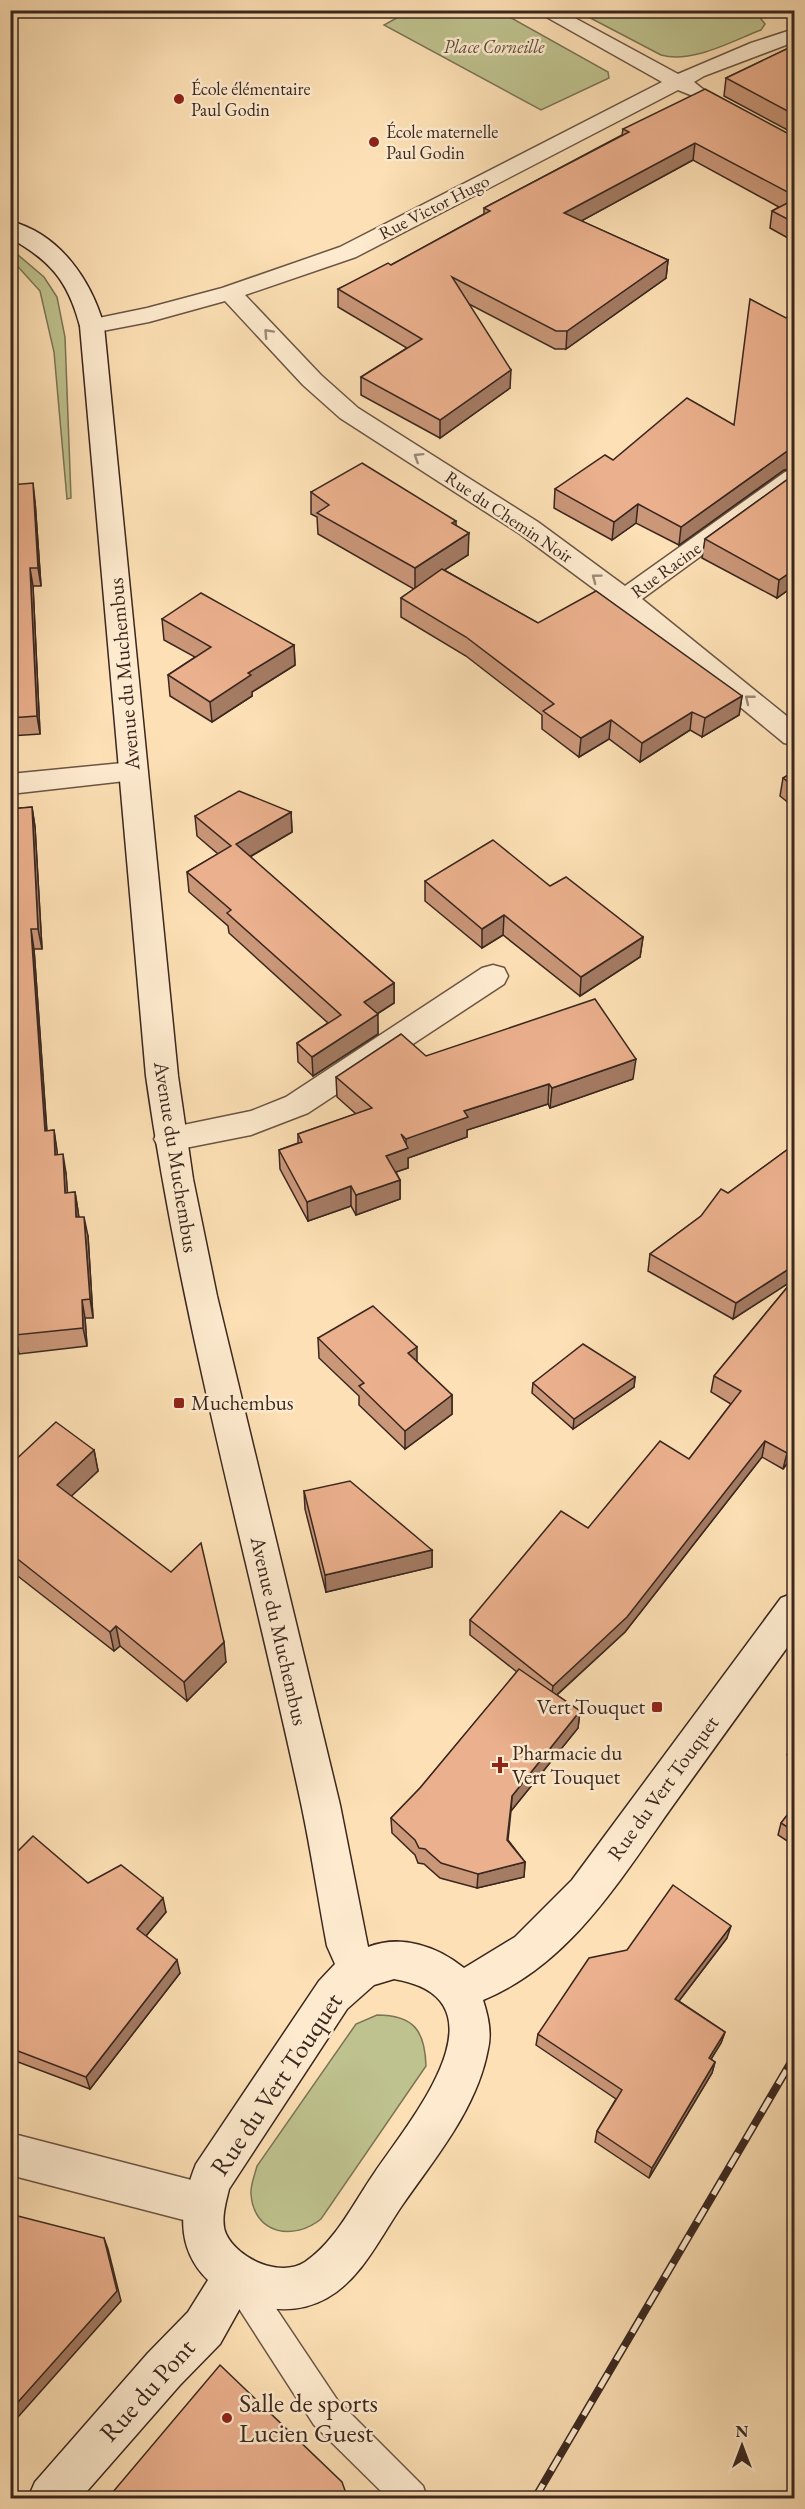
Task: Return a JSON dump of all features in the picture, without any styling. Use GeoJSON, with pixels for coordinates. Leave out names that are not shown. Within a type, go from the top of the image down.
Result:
{"type":"FeatureCollection","features":[{"type":"Feature","properties":{"kind":"street"},"geometry":{"type":"LineString","coordinates":[[544,10],[709,98]]}},
{"type":"Feature","properties":{"kind":"street","name":"Rue Victor Hugo"},"geometry":{"type":"LineString","coordinates":[[92,326],[149,315],[230,293],[348,252],[678,81],[741,53],[792,26]]}},
{"type":"Feature","properties":{"kind":"street"},"geometry":{"type":"LineString","coordinates":[[10,228],[46,250],[70,272],[84,294],[92,326]]}},
{"type":"Feature","properties":{"kind":"street","name":"Rue du Chemin Noir"},"geometry":{"type":"LineString","coordinates":[[230,293],[312,380],[349,413],[529,528],[625,599],[795,736]]}},
{"type":"Feature","properties":{"kind":"street","name":"Avenue du Muchembus"},"geometry":{"type":"LineString","coordinates":[[92,326],[170,1139],[200,1296],[321,1805],[347,1946],[357,1971]]}},
{"type":"Feature","properties":{"kind":"street","name":"Rue Racine"},"geometry":{"type":"LineString","coordinates":[[625,599],[795,477]]}},
{"type":"Feature","properties":{"kind":"street"},"geometry":{"type":"LineString","coordinates":[[10,784],[133,772]]}},
{"type":"Feature","properties":{"kind":"street"},"geometry":{"type":"LineString","coordinates":[[170,1139],[245,1126],[270,1119],[307,1098],[493,976]]}},
{"type":"Feature","properties":{"kind":"street","name":"Rue du Vert Touquet"},"geometry":{"type":"LineString","coordinates":[[458,1990],[489,1979],[524,1957],[555,1929],[586,1893],[795,1609]]}},
{"type":"Feature","properties":{"kind":"street","name":"Rue du Vert Touquet"},"geometry":{"type":"LineString","coordinates":[[394,1959],[419,1963],[440,1973],[458,1990],[469,2013],[471,2036],[466,2061],[456,2084],[415,2150],[333,2266],[311,2282],[286,2289],[260,2285],[235,2275],[215,2258],[203,2230],[203,2204],[211,2179],[333,1995],[357,1971],[371,1964],[394,1959]]}},
{"type":"Feature","properties":{"kind":"street"},"geometry":{"type":"LineString","coordinates":[[10,2154],[203,2204]]}},
{"type":"Feature","properties":{"kind":"street","name":"Rue du Pont"},"geometry":{"type":"LineString","coordinates":[[51,2499],[164,2369],[204,2328],[235,2275]]}},
{"type":"Feature","properties":{"kind":"lane"},"geometry":{"type":"LineString","coordinates":[[235,2275],[326,2413],[411,2499]]}},
{"type":"Feature","properties":{"kind":"green space","name":"Place Corneille"},"geometry":{"type":"Polygon","coordinates":[[[411,10],[499,11],[608,72],[609,78],[541,110],[384,25],[411,10]]]}},
{"type":"Feature","properties":{"kind":"green space","name":"Place Corneille"},"geometry":{"type":"Polygon","coordinates":[[[577,11],[755,11],[765,24],[761,30],[712,50],[673,57],[661,55],[577,11]]]}},
{"type":"Feature","properties":{"kind":"green space"},"geometry":{"type":"Polygon","coordinates":[[[11,249],[44,277],[57,297],[65,337],[71,498],[67,499],[54,352],[40,291],[11,259],[11,249]]]}},
{"type":"Feature","properties":{"kind":"green space"},"geometry":{"type":"Polygon","coordinates":[[[377,2015],[400,2018],[415,2027],[423,2043],[426,2066],[321,2219],[310,2226],[288,2232],[267,2226],[259,2218],[254,2208],[251,2194],[257,2166],[356,2024],[377,2015]]]}},
{"type":"Feature","properties":{"kind":"building"},"geometry":{"type":"Polygon","coordinates":[[[795,45],[795,115],[726,78],[795,45]]]}},
{"type":"Feature","properties":{"kind":"building"},"geometry":{"type":"Polygon","coordinates":[[[705,89],[787,133],[795,134],[795,196],[695,143],[564,213],[668,260],[567,331],[556,331],[452,277],[511,370],[440,420],[361,377],[422,339],[338,289],[388,263],[391,265],[490,211],[484,208],[629,132],[623,129],[705,89]]]}},
{"type":"Feature","properties":{"kind":"building"},"geometry":{"type":"Polygon","coordinates":[[[795,199],[795,223],[772,211],[795,199]]]}},
{"type":"Feature","properties":{"kind":"building"},"geometry":{"type":"Polygon","coordinates":[[[750,299],[786,318],[795,312],[795,451],[786,452],[681,527],[638,504],[614,522],[555,489],[605,455],[613,460],[687,398],[734,425],[750,299]]]}},
{"type":"Feature","properties":{"kind":"building"},"geometry":{"type":"Polygon","coordinates":[[[362,463],[456,521],[452,523],[469,533],[415,568],[317,513],[329,505],[311,492],[362,463]]]}},
{"type":"Feature","properties":{"kind":"building"},"geometry":{"type":"Polygon","coordinates":[[[795,474],[795,569],[779,580],[705,539],[795,474]]]}},
{"type":"Feature","properties":{"kind":"building"},"geometry":{"type":"Polygon","coordinates":[[[33,483],[38,568],[30,568],[37,716],[10,718],[10,485],[33,483]]]}},
{"type":"Feature","properties":{"kind":"building"},"geometry":{"type":"Polygon","coordinates":[[[442,569],[538,623],[596,591],[742,696],[705,718],[692,712],[642,743],[611,720],[581,738],[543,711],[554,704],[466,637],[401,598],[442,569]]]}},
{"type":"Feature","properties":{"kind":"building"},"geometry":{"type":"Polygon","coordinates":[[[201,593],[294,645],[248,673],[251,675],[210,702],[168,675],[211,647],[162,619],[201,593]]]}},
{"type":"Feature","properties":{"kind":"building"},"geometry":{"type":"Polygon","coordinates":[[[795,771],[795,787],[783,778],[795,771]]]}},
{"type":"Feature","properties":{"kind":"building"},"geometry":{"type":"Polygon","coordinates":[[[239,791],[291,812],[236,844],[394,983],[364,1002],[378,1014],[312,1057],[297,1043],[341,1015],[227,913],[231,910],[187,872],[231,846],[195,816],[239,791]]]}},
{"type":"Feature","properties":{"kind":"building"},"geometry":{"type":"Polygon","coordinates":[[[32,807],[38,929],[31,929],[45,1131],[54,1130],[55,1155],[63,1154],[65,1193],[75,1192],[76,1217],[84,1217],[90,1299],[82,1300],[83,1328],[15,1335],[13,1286],[10,1287],[10,809],[32,807]]]}},
{"type":"Feature","properties":{"kind":"building"},"geometry":{"type":"Polygon","coordinates":[[[493,840],[550,886],[566,877],[643,937],[581,977],[504,915],[482,929],[425,881],[493,840]]]}},
{"type":"Feature","properties":{"kind":"building"},"geometry":{"type":"Polygon","coordinates":[[[595,999],[636,1059],[552,1088],[549,1084],[464,1111],[468,1117],[406,1139],[401,1134],[408,1148],[386,1156],[400,1180],[356,1195],[351,1186],[307,1202],[279,1150],[302,1142],[298,1134],[372,1108],[336,1077],[401,1034],[426,1056],[595,999]]]}},
{"type":"Feature","properties":{"kind":"building"},"geometry":{"type":"Polygon","coordinates":[[[795,1144],[795,1265],[736,1303],[650,1254],[701,1216],[721,1189],[728,1193],[795,1144]]]}},
{"type":"Feature","properties":{"kind":"building"},"geometry":{"type":"Polygon","coordinates":[[[795,1278],[795,1442],[787,1453],[765,1441],[627,1617],[553,1686],[470,1620],[561,1511],[588,1528],[660,1441],[689,1459],[741,1391],[714,1376],[795,1278]]]}},
{"type":"Feature","properties":{"kind":"building"},"geometry":{"type":"Polygon","coordinates":[[[373,1306],[417,1347],[408,1353],[452,1395],[405,1431],[359,1386],[364,1383],[318,1338],[373,1306]]]}},
{"type":"Feature","properties":{"kind":"building"},"geometry":{"type":"Polygon","coordinates":[[[583,1344],[635,1377],[574,1419],[533,1383],[583,1344]]]}},
{"type":"Feature","properties":{"kind":"building"},"geometry":{"type":"Polygon","coordinates":[[[56,1422],[94,1450],[57,1485],[171,1572],[201,1543],[224,1642],[184,1682],[116,1626],[110,1632],[10,1553],[10,1465],[56,1422]]]}},
{"type":"Feature","properties":{"kind":"building"},"geometry":{"type":"Polygon","coordinates":[[[350,1481],[432,1550],[325,1575],[304,1491],[350,1481]]]}},
{"type":"Feature","properties":{"kind":"building","name":"Pharmacie du Vert Touquet"},"geometry":{"type":"Polygon","coordinates":[[[519,1669],[580,1711],[512,1796],[507,1840],[525,1862],[478,1874],[441,1863],[425,1849],[419,1848],[415,1840],[391,1818],[420,1788],[519,1669]]]}},
{"type":"Feature","properties":{"kind":"building"},"geometry":{"type":"Polygon","coordinates":[[[795,1805],[795,1832],[781,1823],[795,1805]]]}},
{"type":"Feature","properties":{"kind":"building"},"geometry":{"type":"Polygon","coordinates":[[[33,1836],[88,1883],[121,1865],[163,1898],[137,1929],[177,1960],[86,2077],[10,2048],[10,1859],[33,1836]]]}},
{"type":"Feature","properties":{"kind":"building"},"geometry":{"type":"Polygon","coordinates":[[[673,1885],[731,1926],[675,1999],[725,2032],[709,2058],[715,2062],[652,2168],[597,2131],[622,2090],[538,2034],[589,1958],[627,1950],[673,1885]]]}},
{"type":"Feature","properties":{"kind":"building"},"geometry":{"type":"Polygon","coordinates":[[[14,2215],[104,2238],[117,2291],[10,2411],[10,2218],[14,2215]]]}},
{"type":"Feature","properties":{"kind":"building","name":"Salle de sports Lucien Guest"},"geometry":{"type":"Polygon","coordinates":[[[220,2365],[342,2482],[348,2499],[107,2499],[220,2365]]]}},
{"type":"Feature","properties":{"kind":"railway"},"geometry":{"type":"LineString","coordinates":[[535,2498],[794,2057]]}},
{"type":"Feature","properties":{"kind":"place","name":"École élémentaire Paul Godin"},"geometry":{"type":"Point","coordinates":[179,99]}},
{"type":"Feature","properties":{"kind":"place","name":"École maternelle Paul Godin"},"geometry":{"type":"Point","coordinates":[374,142]}},
{"type":"Feature","properties":{"kind":"place","name":"Muchembus"},"geometry":{"type":"Point","coordinates":[179,1403]}},
{"type":"Feature","properties":{"kind":"place","name":"Vert Touquet"},"geometry":{"type":"Point","coordinates":[657,1707]}},
{"type":"Feature","properties":{"kind":"place","name":"Pharmacie du Vert Touquet"},"geometry":{"type":"Point","coordinates":[500,1765]}},
{"type":"Feature","properties":{"kind":"place","name":"Salle de sports Lucien Guest"},"geometry":{"type":"Point","coordinates":[227,2418]}}]}
